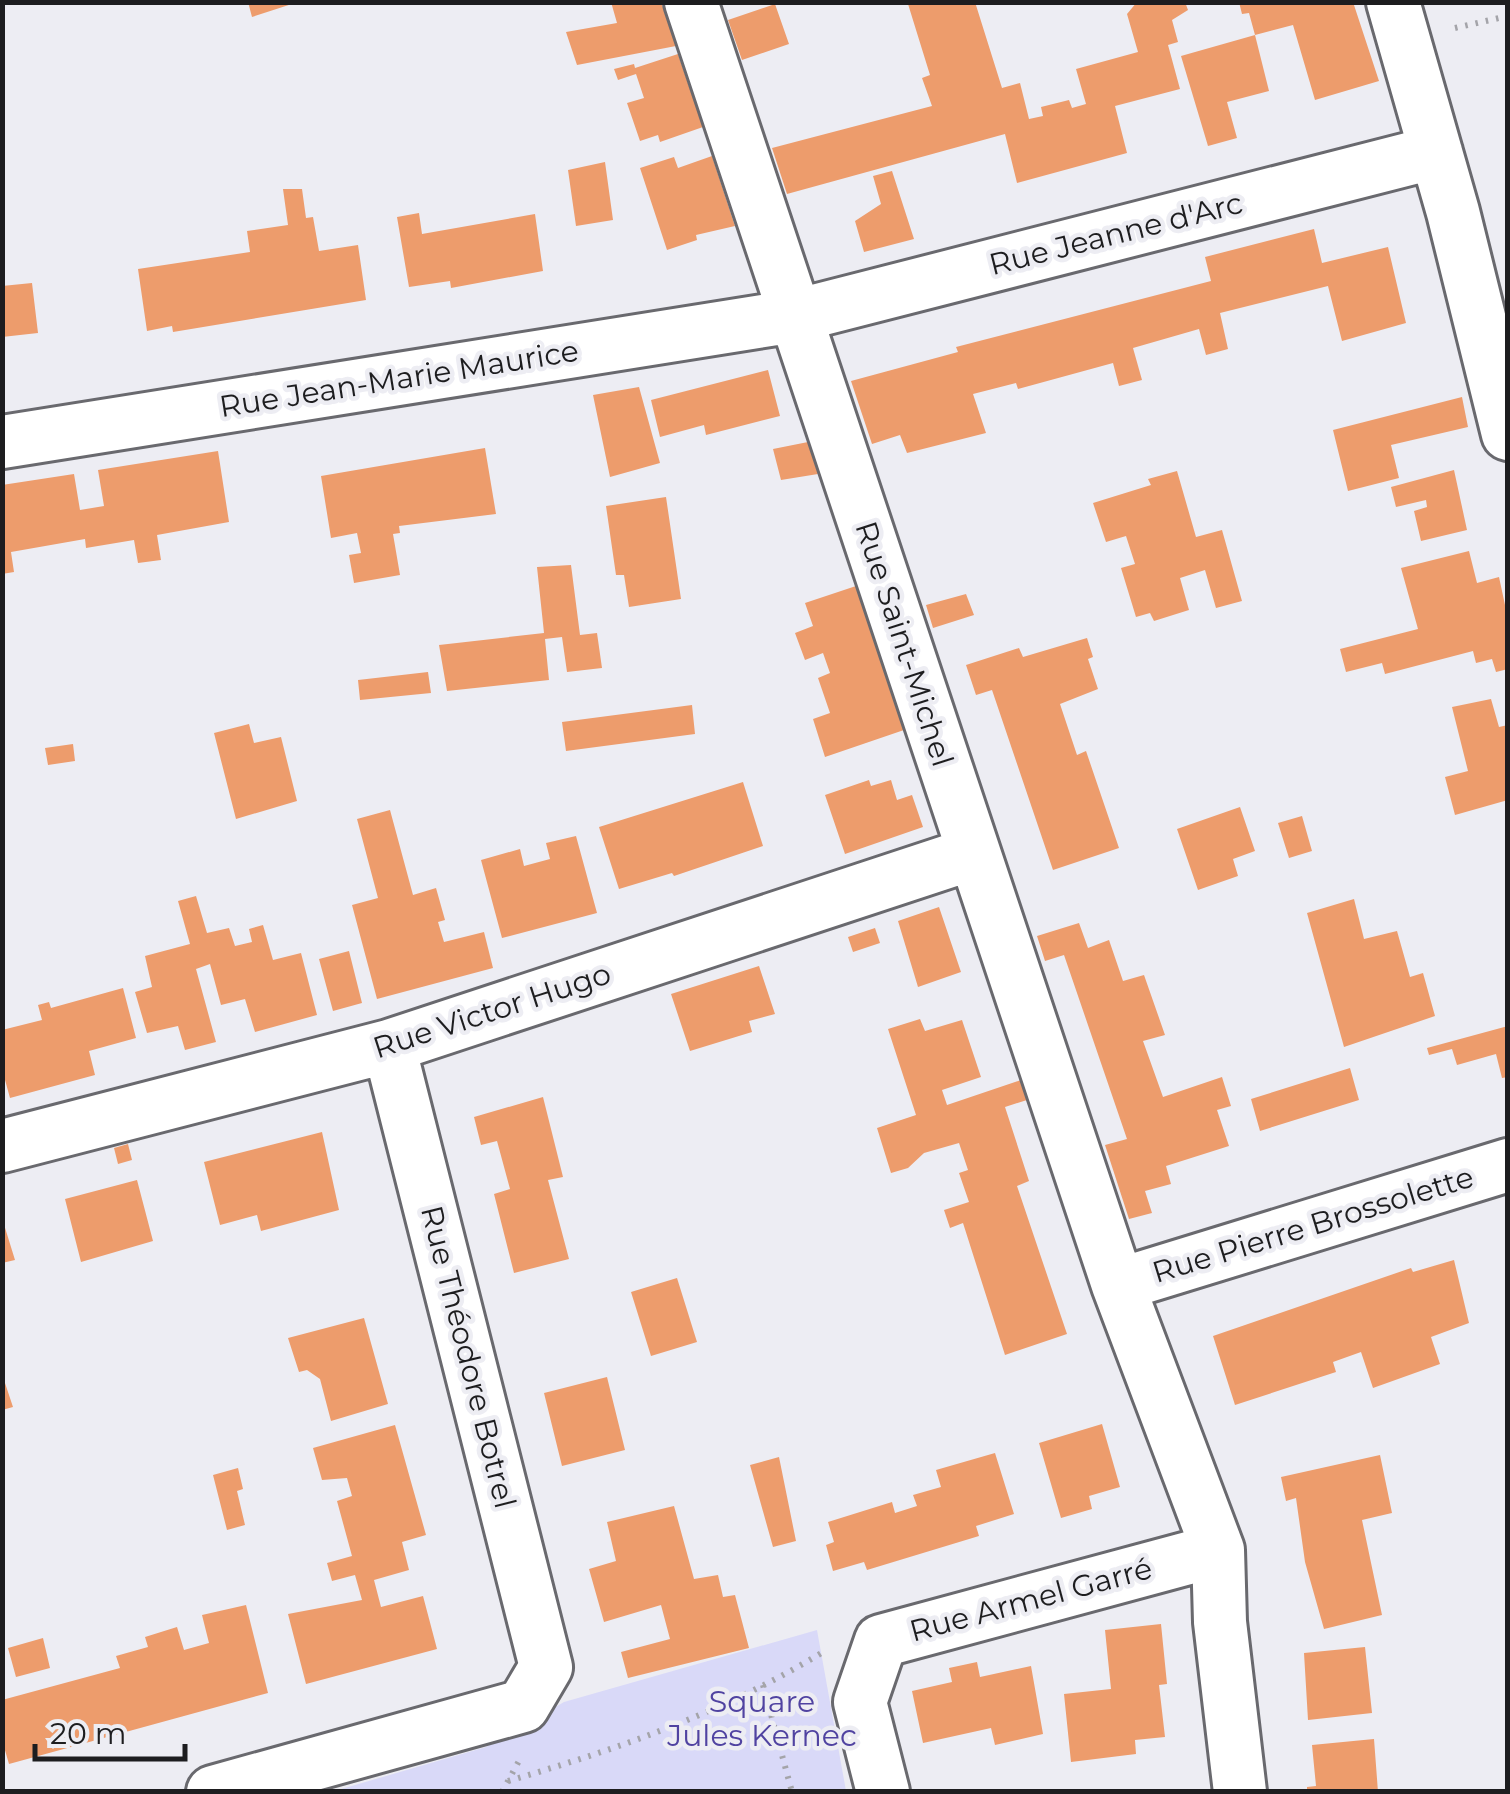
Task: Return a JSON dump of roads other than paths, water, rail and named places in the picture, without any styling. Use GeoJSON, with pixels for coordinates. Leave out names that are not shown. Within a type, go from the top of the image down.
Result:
{"type":"FeatureCollection","features":[{"type":"Feature","properties":{"kind":"street","name":"Rue Saint-Michel"},"geometry":{"type":"LineString","coordinates":[[691,2],[1118,1285],[1218,1550],[1220,1622],[1240,1792]]}},
{"type":"Feature","properties":{"kind":"street"},"geometry":{"type":"LineString","coordinates":[[1393,2],[1508,434]]}},
{"type":"Feature","properties":{"kind":"street","name":"Rue Jeanne d'Arc"},"geometry":{"type":"LineString","coordinates":[[795,316],[1436,152]]}},
{"type":"Feature","properties":{"kind":"street","name":"Rue Jean-Marie Maurice"},"geometry":{"type":"LineString","coordinates":[[2,442],[795,316]]}},
{"type":"Feature","properties":{"kind":"street","name":"Rue Victor Hugo"},"geometry":{"type":"LineString","coordinates":[[2,1146],[388,1046],[974,853]]}},
{"type":"Feature","properties":{"kind":"street","name":"Rue Théodore Botrel"},"geometry":{"type":"LineString","coordinates":[[214,1792],[522,1706],[546,1667],[388,1046]]}},
{"type":"Feature","properties":{"kind":"street","name":"Rue Pierre Brossolette"},"geometry":{"type":"LineString","coordinates":[[1118,1285],[1508,1165]]}},
{"type":"Feature","properties":{"kind":"street","name":"Rue Armel Garré"},"geometry":{"type":"LineString","coordinates":[[883,1792],[860,1702],[881,1641],[1218,1550]]}},
{"type":"Feature","properties":{"kind":"park label","name":"Square Jules Kernec"},"geometry":{"type":"Point","coordinates":[762,1719]}}]}
